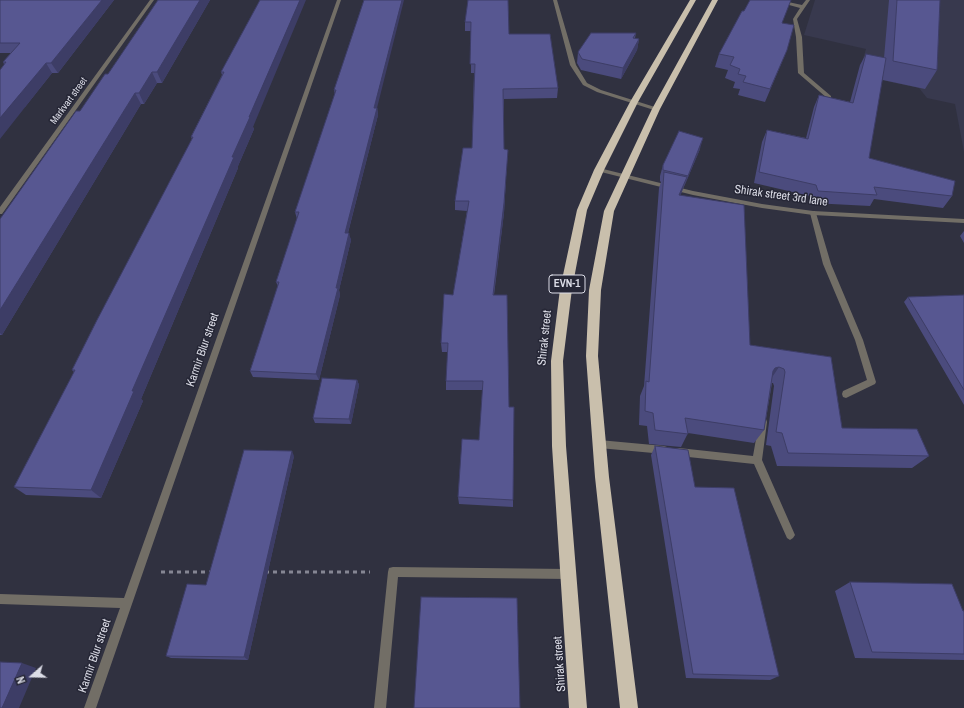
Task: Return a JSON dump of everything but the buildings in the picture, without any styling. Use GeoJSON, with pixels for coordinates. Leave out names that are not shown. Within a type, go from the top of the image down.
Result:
{"type":"FeatureCollection","features":[{"type":"Feature","properties":{"kind":"highway","name":"Shirak street"},"geometry":{"type":"LineString","coordinates":[[578,708],[560,479],[557,361],[566,289],[582,210],[599,170],[634,102],[693,0]]}},
{"type":"Feature","properties":{"kind":"highway","name":"EVN-1"},"geometry":{"type":"LineString","coordinates":[[629,708],[599,444],[592,356],[595,290],[610,212],[624,176],[656,109],[715,0]]}},
{"type":"Feature","properties":{"kind":"street","name":"Markvart street"},"geometry":{"type":"LineString","coordinates":[[0,212],[152,0]]}},
{"type":"Feature","properties":{"kind":"street","name":"Karmir Blur street"},"geometry":{"type":"LineString","coordinates":[[90,708],[339,0]]}},
{"type":"Feature","properties":{"kind":"street"},"geometry":{"type":"LineString","coordinates":[[555,0],[573,64],[585,84],[599,91],[656,109]]}},
{"type":"Feature","properties":{"kind":"street"},"geometry":{"type":"LineString","coordinates":[[773,0],[804,7]]}},
{"type":"Feature","properties":{"kind":"street"},"geometry":{"type":"LineString","coordinates":[[808,0],[795,20],[801,73],[829,97]]}},
{"type":"Feature","properties":{"kind":"street","name":"Shirak street 3rd lane"},"geometry":{"type":"LineString","coordinates":[[599,170],[693,193],[762,206],[813,213],[964,221]]}},
{"type":"Feature","properties":{"kind":"street"},"geometry":{"type":"LineString","coordinates":[[813,213],[827,264],[859,340],[872,382],[846,394]]}},
{"type":"Feature","properties":{"kind":"street"},"geometry":{"type":"LineString","coordinates":[[764,416],[757,460],[790,535]]}},
{"type":"Feature","properties":{"kind":"street"},"geometry":{"type":"LineString","coordinates":[[599,444],[757,460]]}},
{"type":"Feature","properties":{"kind":"street"},"geometry":{"type":"LineString","coordinates":[[380,708],[393,572],[568,574]]}},
{"type":"Feature","properties":{"kind":"street"},"geometry":{"type":"LineString","coordinates":[[0,599],[126,604]]}},
{"type":"Feature","properties":{"kind":"path"},"geometry":{"type":"LineString","coordinates":[[137,572],[214,572]]}},
{"type":"Feature","properties":{"kind":"path"},"geometry":{"type":"LineString","coordinates":[[261,572],[393,572]]}},
{"type":"Feature","properties":{"kind":"shaded area"},"geometry":{"type":"Polygon","coordinates":[[[815,0],[964,0],[964,152],[955,104],[927,98],[919,88],[858,75],[866,49],[804,35],[815,0]]]}}]}
